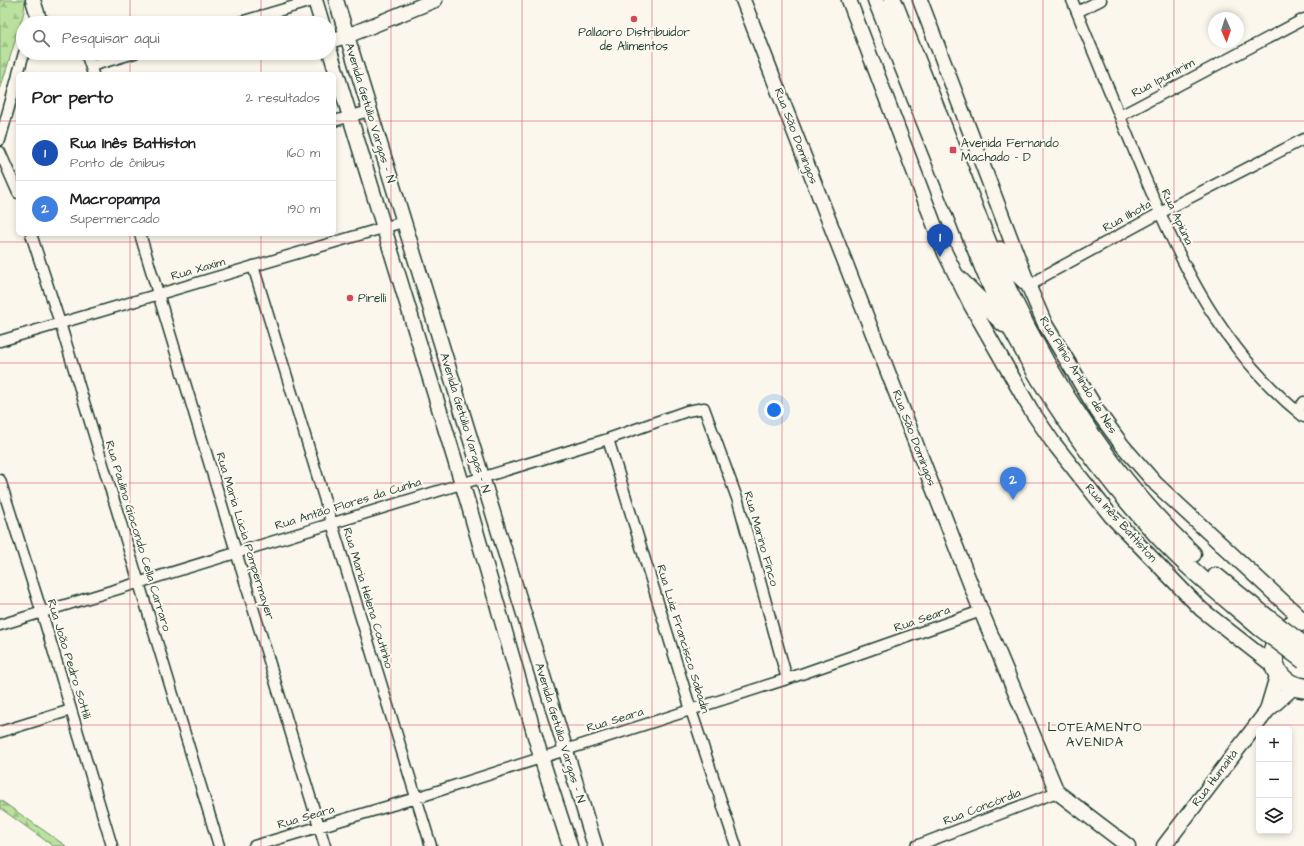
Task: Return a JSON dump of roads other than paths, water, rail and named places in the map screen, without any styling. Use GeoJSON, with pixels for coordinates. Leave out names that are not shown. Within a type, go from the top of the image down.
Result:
{"type":"FeatureCollection","features":[{"type":"Feature","properties":{"kind":"highway"},"geometry":{"type":"LineString","coordinates":[[1299,687],[1287,682],[1277,670],[1273,654],[1279,636],[1289,626],[1304,621]]}},
{"type":"Feature","properties":{"kind":"main road"},"geometry":{"type":"LineString","coordinates":[[876,0],[996,299],[1060,410],[1106,475],[1158,536],[1218,592],[1264,623],[1304,645]]}},
{"type":"Feature","properties":{"kind":"main road"},"geometry":{"type":"LineString","coordinates":[[893,0],[966,189],[1008,290],[1069,401],[1116,466],[1164,527],[1304,661]]}},
{"type":"Feature","properties":{"kind":"main road"},"geometry":{"type":"LineString","coordinates":[[966,189],[980,206],[990,232],[1009,266],[1028,285]]}},
{"type":"Feature","properties":{"kind":"main road"},"geometry":{"type":"LineString","coordinates":[[958,278],[1015,334]]}},
{"type":"Feature","properties":{"kind":"street"},"geometry":{"type":"LineString","coordinates":[[33,0],[38,16]]}},
{"type":"Feature","properties":{"kind":"street"},"geometry":{"type":"LineString","coordinates":[[40,16],[41,0]]}},
{"type":"Feature","properties":{"kind":"street"},"geometry":{"type":"LineString","coordinates":[[261,16],[315,0],[320,16]]}},
{"type":"Feature","properties":{"kind":"street","name":"Avenida Getúlio Vargas - N"},"geometry":{"type":"LineString","coordinates":[[336,0],[595,846]]}},
{"type":"Feature","properties":{"kind":"street"},"geometry":{"type":"LineString","coordinates":[[336,38],[347,36],[435,0]]}},
{"type":"Feature","properties":{"kind":"street","name":"Rua São Domingos"},"geometry":{"type":"LineString","coordinates":[[743,0],[1013,690],[1057,792],[1128,846]]}},
{"type":"Feature","properties":{"kind":"street","name":"Rua Inês Battiston"},"geometry":{"type":"LineString","coordinates":[[849,0],[946,253],[971,305],[1031,410],[1052,441],[1107,510],[1201,609],[1277,670]]}},
{"type":"Feature","properties":{"kind":"street","name":"Rua Plínio Arlindo de Nes"},"geometry":{"type":"LineString","coordinates":[[920,0],[1028,285],[1045,324],[1098,412],[1122,445],[1156,484],[1304,621]]}},
{"type":"Feature","properties":{"kind":"street","name":"Rua Apiúna"},"geometry":{"type":"LineString","coordinates":[[1072,0],[1160,213],[1204,302],[1228,338],[1252,368],[1300,414]]}},
{"type":"Feature","properties":{"kind":"street"},"geometry":{"type":"LineString","coordinates":[[1077,12],[1101,0]]}},
{"type":"Feature","properties":{"kind":"street","name":"Rua Ipumirim"},"geometry":{"type":"LineString","coordinates":[[1120,116],[1304,19]]}},
{"type":"Feature","properties":{"kind":"street"},"geometry":{"type":"LineString","coordinates":[[19,72],[22,60]]}},
{"type":"Feature","properties":{"kind":"street"},"geometry":{"type":"LineString","coordinates":[[88,60],[92,70],[117,60]]}},
{"type":"Feature","properties":{"kind":"street","name":"Avenida Getúlio Vargas - N"},"geometry":{"type":"LineString","coordinates":[[333,60],[461,482],[541,757],[570,846]]}},
{"type":"Feature","properties":{"kind":"street"},"geometry":{"type":"LineString","coordinates":[[0,140],[16,82]]}},
{"type":"Feature","properties":{"kind":"street"},"geometry":{"type":"LineString","coordinates":[[336,120],[369,111]]}},
{"type":"Feature","properties":{"kind":"street","name":"Rua Ilhota"},"geometry":{"type":"LineString","coordinates":[[1028,285],[1160,213],[1304,139]]}},
{"type":"Feature","properties":{"kind":"street"},"geometry":{"type":"LineString","coordinates":[[0,152],[16,188]]}},
{"type":"Feature","properties":{"kind":"street","name":"Rua Xaxim"},"geometry":{"type":"LineString","coordinates":[[0,341],[403,222]]}},
{"type":"Feature","properties":{"kind":"street","name":"Rua Paulino Giocondo Cella Carraro"},"geometry":{"type":"LineString","coordinates":[[32,236],[60,323],[219,846]]}},
{"type":"Feature","properties":{"kind":"street","name":"Rua Maria Lúcia Pompermayer"},"geometry":{"type":"LineString","coordinates":[[141,236],[325,846]]}},
{"type":"Feature","properties":{"kind":"street","name":"Rua Maria Helena Coutinho"},"geometry":{"type":"LineString","coordinates":[[253,266],[431,846]]}},
{"type":"Feature","properties":{"kind":"street"},"geometry":{"type":"LineString","coordinates":[[1300,414],[1304,402]]}},
{"type":"Feature","properties":{"kind":"street","name":"Rua Antão Flores da Cunha"},"geometry":{"type":"LineString","coordinates":[[0,625],[608,438],[687,411],[704,408]]}},
{"type":"Feature","properties":{"kind":"street","name":"Rua Marino Finco"},"geometry":{"type":"LineString","coordinates":[[704,408],[738,501],[787,679]]}},
{"type":"Feature","properties":{"kind":"street","name":"Rua Luiz Francisco Sabadin"},"geometry":{"type":"LineString","coordinates":[[608,438],[690,710],[736,846]]}},
{"type":"Feature","properties":{"kind":"street","name":"Rua João Pedro Sottili"},"geometry":{"type":"LineString","coordinates":[[0,480],[42,612],[112,846]]}},
{"type":"Feature","properties":{"kind":"street","name":"Rua Seara"},"geometry":{"type":"LineString","coordinates":[[254,846],[416,798],[787,679],[982,611]]}},
{"type":"Feature","properties":{"kind":"street","name":"Rua Humaitá"},"geometry":{"type":"LineString","coordinates":[[1267,711],[1277,670]]}},
{"type":"Feature","properties":{"kind":"street","name":"Rua Humaitá"},"geometry":{"type":"LineString","coordinates":[[1164,846],[1267,711],[1299,687]]}},
{"type":"Feature","properties":{"kind":"street"},"geometry":{"type":"LineString","coordinates":[[0,732],[71,710]]}},
{"type":"Feature","properties":{"kind":"street","name":"Rua Concórdia"},"geometry":{"type":"LineString","coordinates":[[916,846],[1057,792]]}},
{"type":"Feature","properties":{"kind":"place","name":"Pallaoro Distribuidor de Alimentos"},"geometry":{"type":"Point","coordinates":[634,19]}},
{"type":"Feature","properties":{"kind":"place","name":"Avenida Fernando Machado - D"},"geometry":{"type":"Point","coordinates":[953,150]}},
{"type":"Feature","properties":{"kind":"place","name":"Rua Inês Battiston"},"geometry":{"type":"Point","coordinates":[940,257]}},
{"type":"Feature","properties":{"kind":"place","name":"Pirelli"},"geometry":{"type":"Point","coordinates":[350,298]}},
{"type":"Feature","properties":{"kind":"place","name":"Macropampa"},"geometry":{"type":"Point","coordinates":[1013,500]}},
{"type":"Feature","properties":{"kind":"district","name":"LOTEAMENTO AVENIDA"},"geometry":{"type":"Point","coordinates":[1095,734]}}]}
